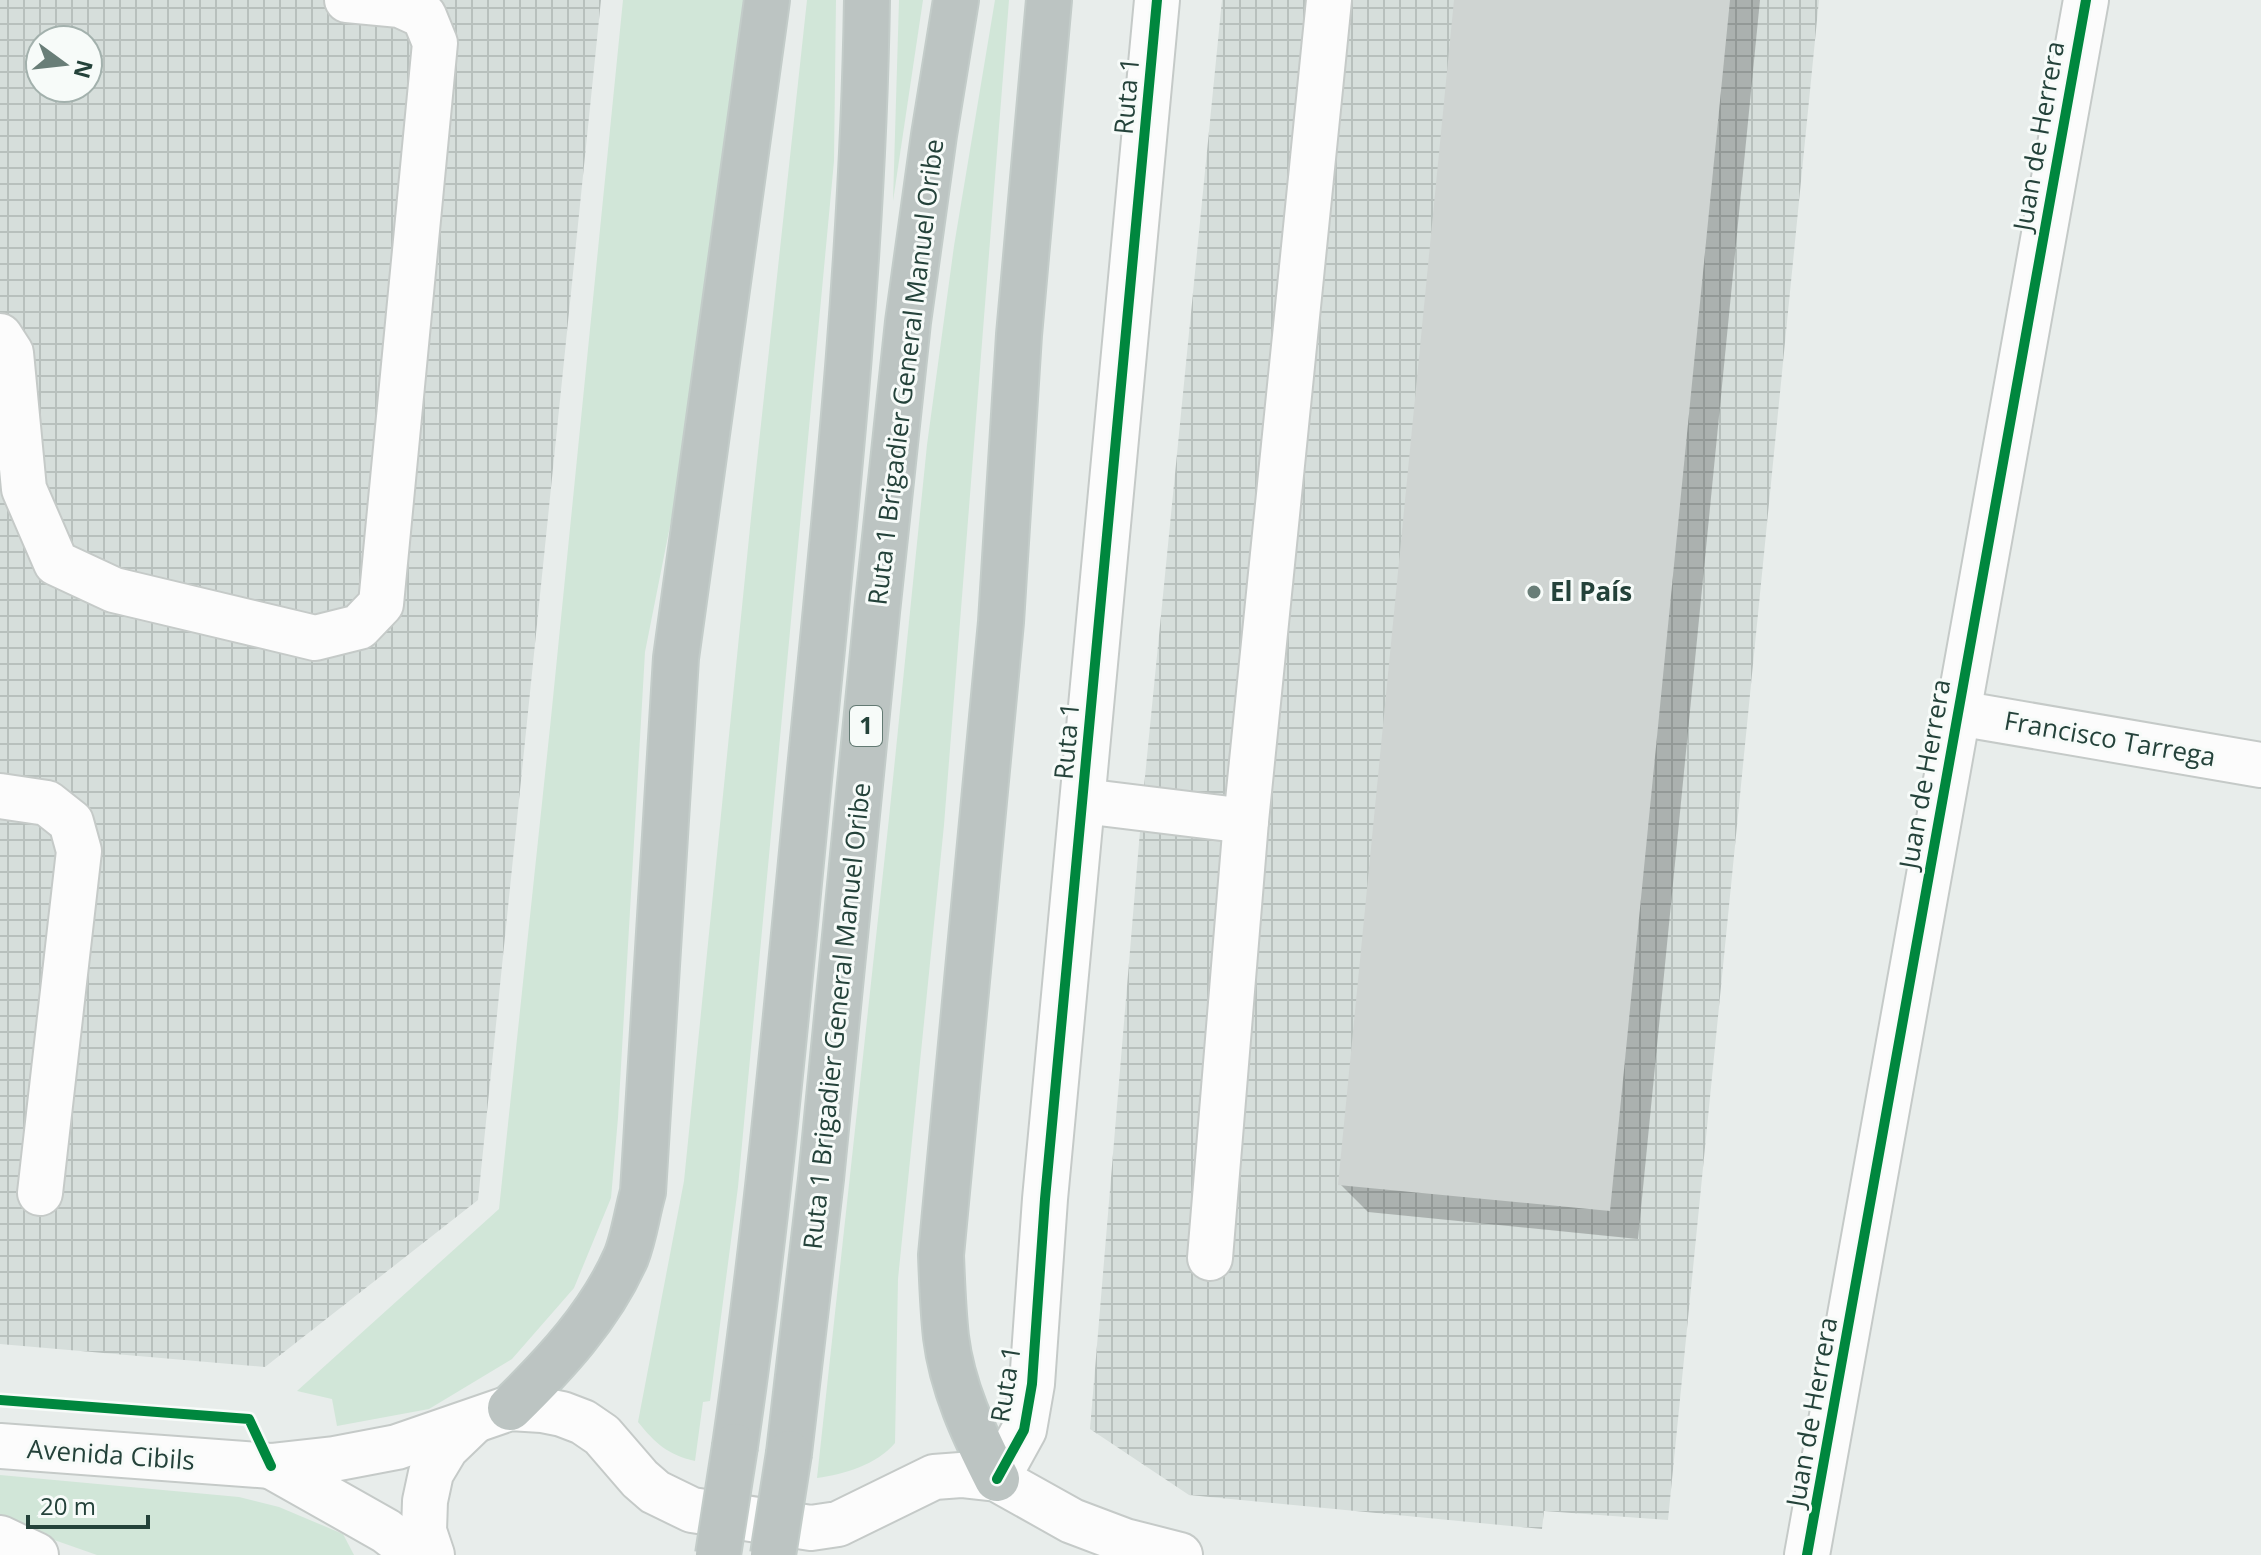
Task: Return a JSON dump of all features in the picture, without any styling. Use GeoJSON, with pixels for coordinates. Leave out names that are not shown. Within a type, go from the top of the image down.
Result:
{"type":"FeatureCollection","features":[{"type":"Feature","properties":{"kind":"highway"},"geometry":{"type":"LineString","coordinates":[[491,1415],[553,1365],[604,1299],[627,1255],[643,1192],[676,658],[767,0]]}},
{"type":"Feature","properties":{"kind":"highway","name":"Ruta 1 Brigadier General Manuel Oribe"},"geometry":{"type":"LineString","coordinates":[[718,1555],[753,1324],[770,1178],[825,614],[856,272],[867,0]]}},
{"type":"Feature","properties":{"kind":"highway","name":"Ruta 1 Brigadier General Manuel Oribe"},"geometry":{"type":"LineString","coordinates":[[773,1555],[789,1453],[821,1179],[908,322],[956,0]]}},
{"type":"Feature","properties":{"kind":"highway"},"geometry":{"type":"LineString","coordinates":[[997,1479],[970,1426],[946,1340],[941,1255],[1001,622],[1019,335],[1049,0]]}},
{"type":"Feature","properties":{"kind":"street"},"geometry":{"type":"LineString","coordinates":[[0,336],[11,353],[24,489],[56,563],[114,590],[315,638],[359,627],[381,604],[435,43],[424,16],[400,5],[347,0]]}},
{"type":"Feature","properties":{"kind":"street","name":"Ruta 1"},"geometry":{"type":"LineString","coordinates":[[997,1479],[1024,1430],[1032,1384],[1045,1199],[1157,0]]}},
{"type":"Feature","properties":{"kind":"street"},"geometry":{"type":"LineString","coordinates":[[1210,1258],[1246,821],[1329,0]]}},
{"type":"Feature","properties":{"kind":"street","name":"Juan de Herrera"},"geometry":{"type":"LineString","coordinates":[[1807,1555],[2086,0]]}},
{"type":"Feature","properties":{"kind":"street","name":"Francisco Tarrega"},"geometry":{"type":"LineString","coordinates":[[1958,713],[2261,765]]}},
{"type":"Feature","properties":{"kind":"street"},"geometry":{"type":"LineString","coordinates":[[0,796],[47,803],[71,822],[79,851],[40,1193]]}},
{"type":"Feature","properties":{"kind":"street"},"geometry":{"type":"LineString","coordinates":[[1083,801],[1246,821]]}},
{"type":"Feature","properties":{"kind":"street","name":"Avenida Cibils"},"geometry":{"type":"LineString","coordinates":[[0,1446],[271,1466],[334,1459],[397,1447],[491,1415],[542,1410],[583,1422],[602,1435],[655,1492],[692,1510],[811,1528],[838,1524],[934,1477],[961,1475],[997,1479],[1072,1521],[1125,1541],[1180,1555]]}},
{"type":"Feature","properties":{"kind":"street"},"geometry":{"type":"LineString","coordinates":[[432,1555],[424,1531],[425,1501],[431,1473],[446,1448],[491,1415]]}},
{"type":"Feature","properties":{"kind":"street","name":"Avenida Cibils"},"geometry":{"type":"LineString","coordinates":[[271,1466],[386,1531],[417,1555]]}},
{"type":"Feature","properties":{"kind":"street"},"geometry":{"type":"LineString","coordinates":[[1036,1502],[1059,1536],[1064,1555]]}},
{"type":"Feature","properties":{"kind":"street"},"geometry":{"type":"LineString","coordinates":[[0,1538],[36,1555]]}},
{"type":"Feature","properties":{"kind":"shaded area"},"geometry":{"type":"Polygon","coordinates":[[[0,0],[601,0],[478,1200],[265,1367],[0,1344],[0,0]]]}},
{"type":"Feature","properties":{"kind":"shaded area"},"geometry":{"type":"Polygon","coordinates":[[[1222,0],[1819,0],[1668,1520],[1544,1511],[1542,1529],[1189,1495],[1090,1429],[1142,807],[1222,0]]]}},
{"type":"Feature","properties":{"kind":"green space"},"geometry":{"type":"Polygon","coordinates":[[[623,0],[747,0],[713,309],[645,652],[611,1198],[574,1288],[512,1359],[429,1409],[337,1426],[332,1399],[297,1391],[499,1209],[623,0]]]}},
{"type":"Feature","properties":{"kind":"green space"},"geometry":{"type":"Polygon","coordinates":[[[807,0],[836,0],[834,161],[738,1187],[710,1401],[703,1402],[695,1461],[663,1447],[638,1422],[684,1181],[807,0]]]}},
{"type":"Feature","properties":{"kind":"green space"},"geometry":{"type":"Polygon","coordinates":[[[899,0],[923,0],[893,201],[899,0]]]}},
{"type":"Feature","properties":{"kind":"green space"},"geometry":{"type":"Polygon","coordinates":[[[995,0],[1009,0],[944,825],[898,1279],[895,1443],[879,1457],[859,1467],[817,1478],[927,445],[954,246],[995,0]]]}},
{"type":"Feature","properties":{"kind":"green space"},"geometry":{"type":"Polygon","coordinates":[[[0,1475],[239,1497],[279,1507],[343,1534],[354,1555],[97,1555],[0,1521],[0,1475]]]}},
{"type":"Feature","properties":{"kind":"building","name":"El País"},"geometry":{"type":"Polygon","coordinates":[[[1454,0],[1730,0],[1610,1211],[1338,1185],[1454,0]]]}},
{"type":"Feature","properties":{"kind":"cycle path"},"geometry":{"type":"LineString","coordinates":[[997,1479],[1024,1430],[1032,1384],[1045,1199],[1157,0]]}},
{"type":"Feature","properties":{"kind":"cycle path"},"geometry":{"type":"LineString","coordinates":[[1807,1555],[2086,0]]}},
{"type":"Feature","properties":{"kind":"cycle path"},"geometry":{"type":"LineString","coordinates":[[0,1400],[249,1419],[271,1466]]}},
{"type":"Feature","properties":{"kind":"place","name":"El País"},"geometry":{"type":"Point","coordinates":[1534,592]}}]}
